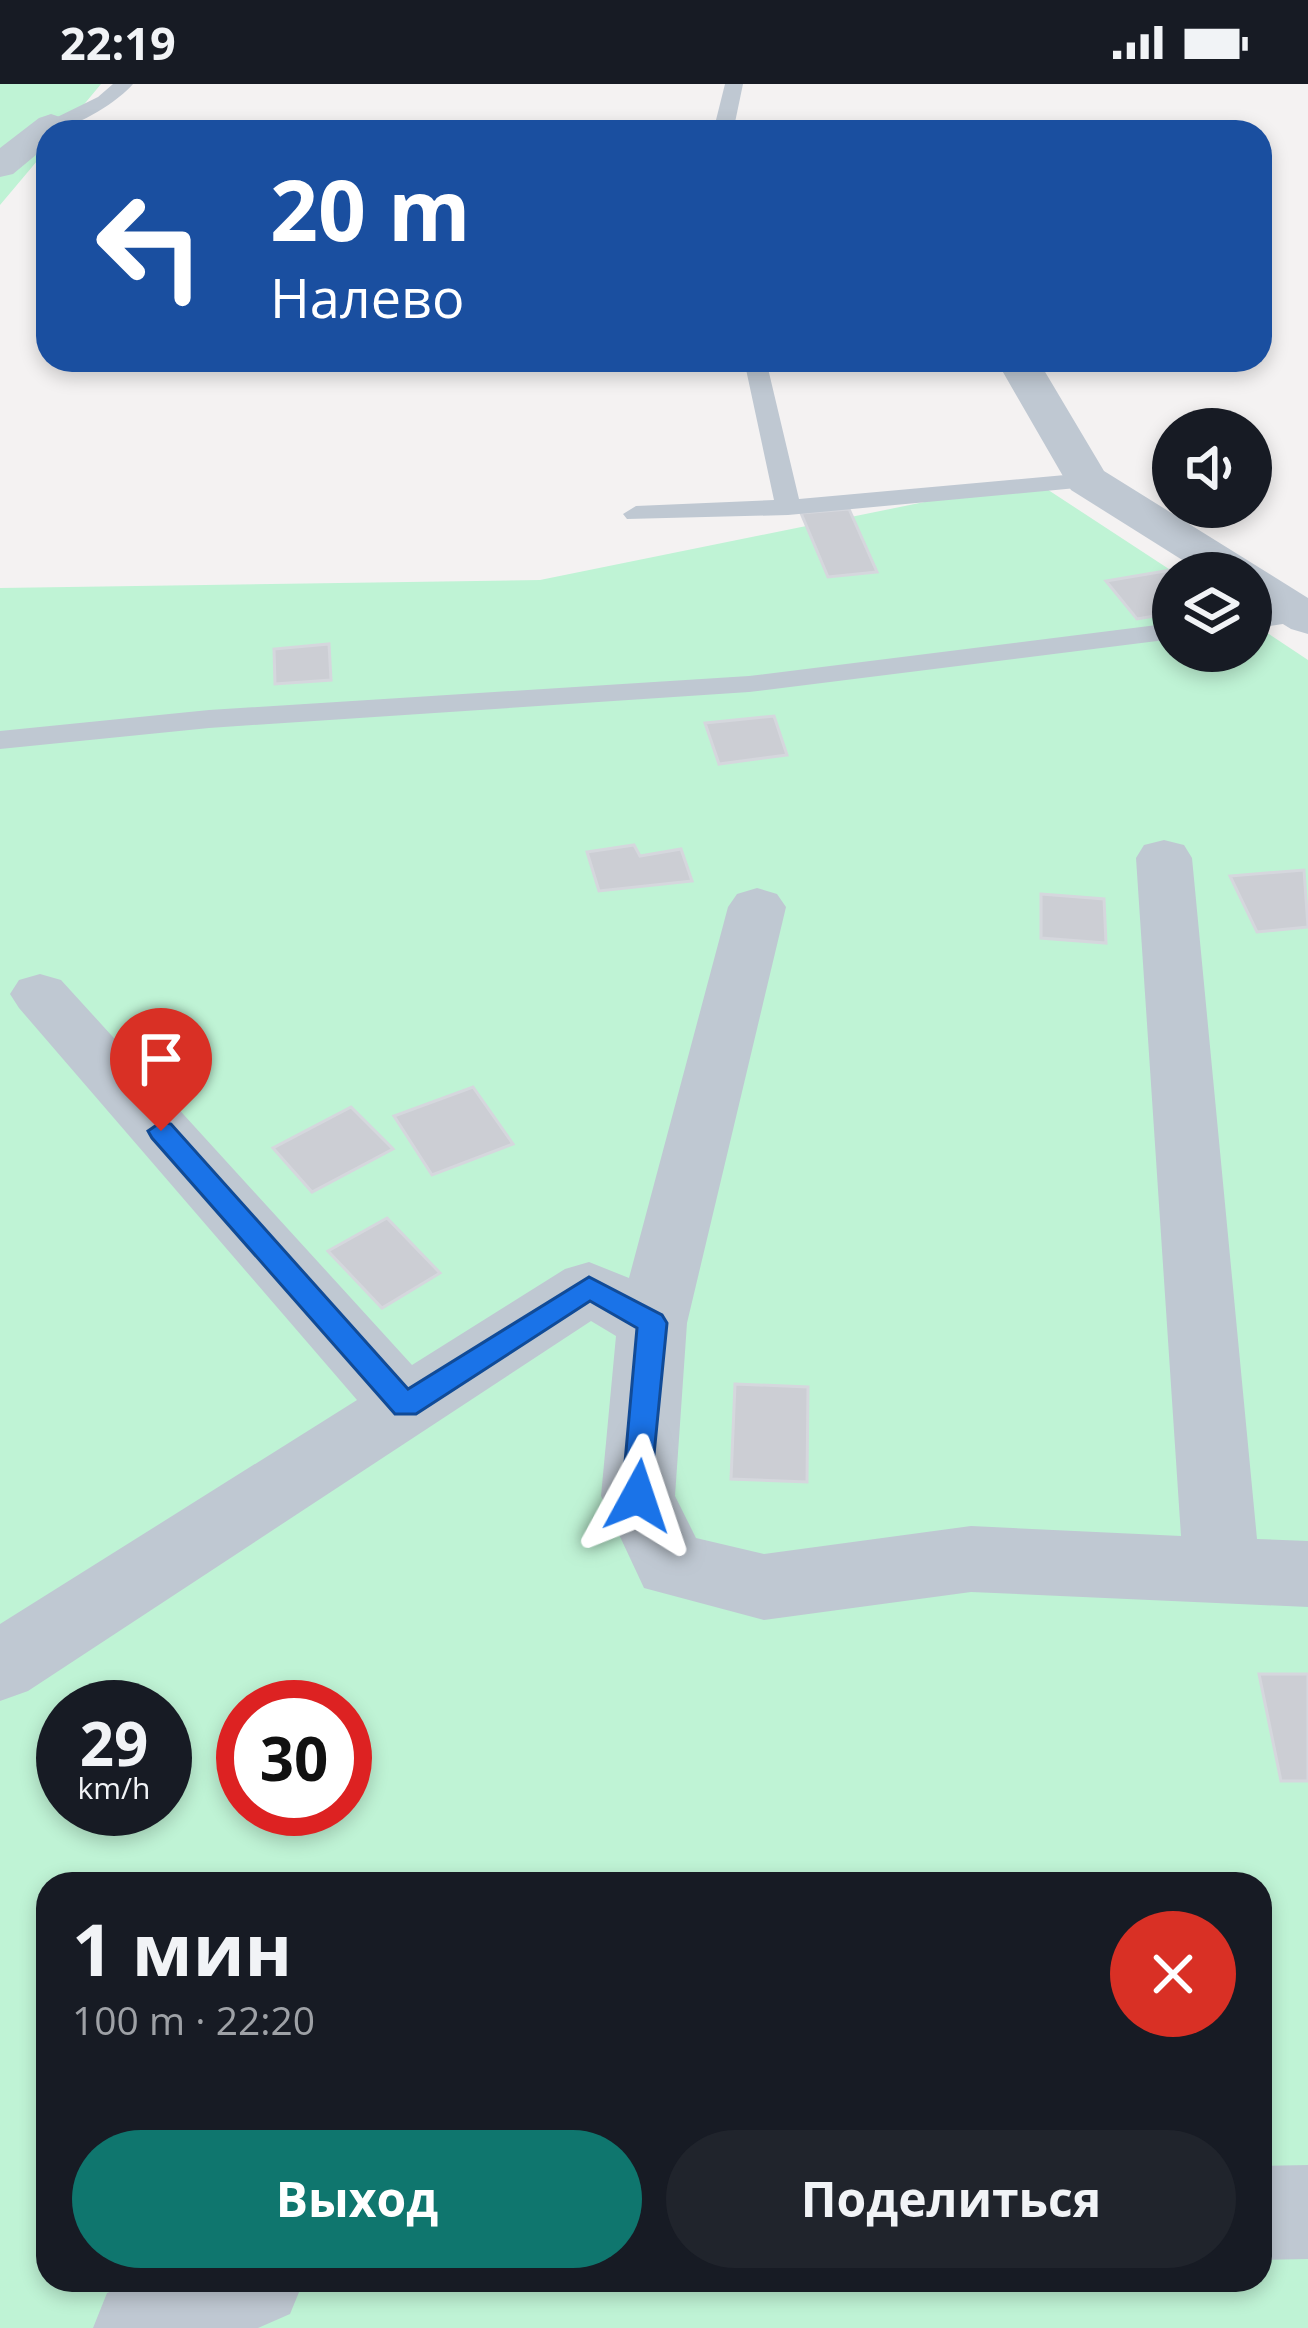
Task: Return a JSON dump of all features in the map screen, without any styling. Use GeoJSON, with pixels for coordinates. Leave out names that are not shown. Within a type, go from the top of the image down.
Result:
{"type":"FeatureCollection","features":[{"type":"Feature","properties":{"kind":"street"},"geometry":{"type":"LineString","coordinates":[[0,119],[36,123]]}},
{"type":"Feature","properties":{"kind":"street"},"geometry":{"type":"LineString","coordinates":[[0,166],[36,136]]}},
{"type":"Feature","properties":{"kind":"street"},"geometry":{"type":"LineString","coordinates":[[1024,372],[1087,480],[1202,552]]}},
{"type":"Feature","properties":{"kind":"street"},"geometry":{"type":"LineString","coordinates":[[1272,596],[1305,617]]}},
{"type":"Feature","properties":{"kind":"street"},"geometry":{"type":"LineString","coordinates":[[1164,857],[1222,1570]]}},
{"type":"Feature","properties":{"kind":"street"},"geometry":{"type":"LineString","coordinates":[[757,907],[652,1323],[638,1496],[671,1565],[764,1587],[971,1559],[1308,1574]]}},
{"type":"Feature","properties":{"kind":"street"},"geometry":{"type":"LineString","coordinates":[[40,994],[406,1406]]}},
{"type":"Feature","properties":{"kind":"street"},"geometry":{"type":"LineString","coordinates":[[0,1666],[589,1288],[652,1323]]}},
{"type":"Feature","properties":{"kind":"street"},"geometry":{"type":"LineString","coordinates":[[1272,2213],[1308,2212]]}},
{"type":"Feature","properties":{"kind":"street"},"geometry":{"type":"LineString","coordinates":[[142,2328],[228,2292]]}},
{"type":"Feature","properties":{"kind":"lane"},"geometry":{"type":"LineString","coordinates":[[61,120],[105,101],[124,84]]}},
{"type":"Feature","properties":{"kind":"lane"},"geometry":{"type":"LineString","coordinates":[[726,120],[734,84]]}},
{"type":"Feature","properties":{"kind":"lane"},"geometry":{"type":"LineString","coordinates":[[758,372],[788,507]]}},
{"type":"Feature","properties":{"kind":"lane"},"geometry":{"type":"LineString","coordinates":[[636,514],[788,507],[1087,480]]}},
{"type":"Feature","properties":{"kind":"lane"},"geometry":{"type":"LineString","coordinates":[[1272,619],[1305,617]]}},
{"type":"Feature","properties":{"kind":"lane"},"geometry":{"type":"LineString","coordinates":[[0,740],[209,719],[749,684],[1152,634]]}},
{"type":"Feature","properties":{"kind":"green space"},"geometry":{"type":"Polygon","coordinates":[[[0,84],[101,84],[71,120],[36,120],[36,162],[0,205],[0,84]]]}},
{"type":"Feature","properties":{"kind":"green space"},"geometry":{"type":"Polygon","coordinates":[[[1033,480],[1152,558],[1152,672],[1272,672],[1272,636],[1308,660],[1308,2328],[0,2328],[0,588],[540,580],[1033,480]]]}},
{"type":"Feature","properties":{"kind":"building"},"geometry":{"type":"Polygon","coordinates":[[[849,509],[877,572],[828,577],[801,513],[849,509]]]}},
{"type":"Feature","properties":{"kind":"building"},"geometry":{"type":"Polygon","coordinates":[[[1152,573],[1152,616],[1137,619],[1106,581],[1152,573]]]}},
{"type":"Feature","properties":{"kind":"building"},"geometry":{"type":"Polygon","coordinates":[[[329,644],[331,680],[275,684],[274,649],[329,644]]]}},
{"type":"Feature","properties":{"kind":"building"},"geometry":{"type":"Polygon","coordinates":[[[774,716],[787,755],[719,764],[705,723],[774,716]]]}},
{"type":"Feature","properties":{"kind":"building"},"geometry":{"type":"Polygon","coordinates":[[[634,845],[640,856],[681,849],[692,881],[599,891],[587,852],[634,845]]]}},
{"type":"Feature","properties":{"kind":"building"},"geometry":{"type":"Polygon","coordinates":[[[1304,870],[1308,927],[1257,932],[1230,876],[1304,870]]]}},
{"type":"Feature","properties":{"kind":"building"},"geometry":{"type":"Polygon","coordinates":[[[1041,894],[1104,899],[1106,943],[1041,938],[1041,894]]]}},
{"type":"Feature","properties":{"kind":"building"},"geometry":{"type":"Polygon","coordinates":[[[473,1087],[513,1144],[432,1175],[394,1116],[473,1087]]]}},
{"type":"Feature","properties":{"kind":"building"},"geometry":{"type":"Polygon","coordinates":[[[351,1107],[393,1149],[312,1192],[273,1148],[351,1107]]]}},
{"type":"Feature","properties":{"kind":"building"},"geometry":{"type":"Polygon","coordinates":[[[387,1218],[440,1273],[382,1308],[328,1251],[387,1218]]]}},
{"type":"Feature","properties":{"kind":"building"},"geometry":{"type":"Polygon","coordinates":[[[735,1384],[808,1387],[807,1482],[731,1479],[735,1384]]]}},
{"type":"Feature","properties":{"kind":"building"},"geometry":{"type":"Polygon","coordinates":[[[1259,1674],[1308,1674],[1308,1781],[1281,1781],[1259,1674]]]}},
{"type":"Feature","properties":{"kind":"route"},"geometry":{"type":"LineString","coordinates":[[161,1131],[406,1406],[589,1288],[652,1323],[638,1496]]}}]}
